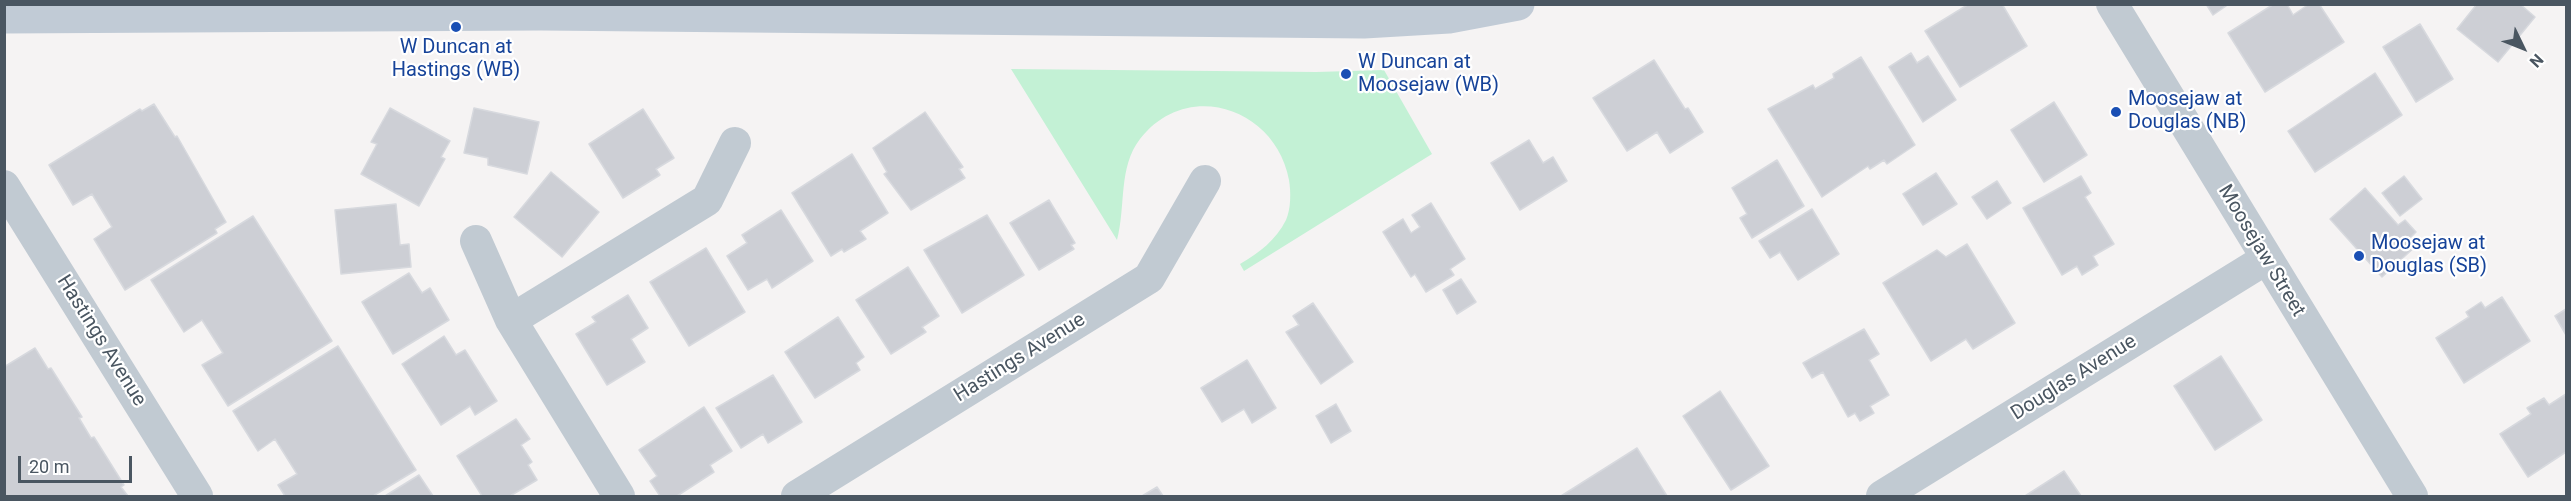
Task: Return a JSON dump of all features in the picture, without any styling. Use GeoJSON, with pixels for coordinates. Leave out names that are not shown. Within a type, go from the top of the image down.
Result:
{"type":"FeatureCollection","features":[{"type":"Feature","properties":{"kind":"street"},"geometry":{"type":"LineString","coordinates":[[4,17],[553,14],[1364,22],[1449,17],[1518,4]]}},
{"type":"Feature","properties":{"kind":"street","name":"Moosejaw Street"},"geometry":{"type":"LineString","coordinates":[[2112,4],[2412,496]]}},
{"type":"Feature","properties":{"kind":"street"},"geometry":{"type":"LineString","coordinates":[[511,320],[707,200],[735,143]]}},
{"type":"Feature","properties":{"kind":"street","name":"Hastings Avenue"},"geometry":{"type":"LineString","coordinates":[[797,496],[1149,278],[1205,181]]}},
{"type":"Feature","properties":{"kind":"street","name":"Hastings Avenue"},"geometry":{"type":"LineString","coordinates":[[4,186],[197,496]]}},
{"type":"Feature","properties":{"kind":"street"},"geometry":{"type":"LineString","coordinates":[[476,240],[511,320],[619,496]]}},
{"type":"Feature","properties":{"kind":"street","name":"Douglas Avenue"},"geometry":{"type":"LineString","coordinates":[[1882,496],[2266,258]]}},
{"type":"Feature","properties":{"kind":"green space"},"geometry":{"type":"Polygon","coordinates":[[[1011,69],[1316,72],[1384,70],[1432,154],[1244,271],[1240,264],[1260,251],[1282,227],[1289,211],[1290,195],[1289,180],[1281,155],[1267,135],[1249,119],[1227,110],[1204,106],[1181,110],[1159,120],[1140,139],[1128,162],[1117,240],[1011,69]]]}},
{"type":"Feature","properties":{"kind":"building"},"geometry":{"type":"Polygon","coordinates":[[[1969,4],[2002,4],[2027,46],[1960,87],[1925,31],[1969,4]]]}},
{"type":"Feature","properties":{"kind":"building"},"geometry":{"type":"Polygon","coordinates":[[[2206,4],[2229,4],[2213,15],[2206,4]]]}},
{"type":"Feature","properties":{"kind":"building"},"geometry":{"type":"Polygon","coordinates":[[[2274,4],[2287,4],[2293,15],[2309,4],[2319,4],[2344,42],[2265,92],[2228,33],[2274,4]]]}},
{"type":"Feature","properties":{"kind":"building"},"geometry":{"type":"Polygon","coordinates":[[[2477,4],[2520,4],[2535,17],[2498,62],[2457,29],[2477,4]]]}},
{"type":"Feature","properties":{"kind":"building"},"geometry":{"type":"Polygon","coordinates":[[[2420,24],[2453,79],[2416,102],[2383,47],[2420,24]]]}},
{"type":"Feature","properties":{"kind":"building"},"geometry":{"type":"Polygon","coordinates":[[[1911,53],[1917,63],[1928,56],[1956,100],[1923,122],[1889,67],[1911,53]]]}},
{"type":"Feature","properties":{"kind":"building"},"geometry":{"type":"Polygon","coordinates":[[[1861,57],[1915,145],[1887,164],[1884,160],[1870,169],[1868,166],[1822,197],[1768,109],[1813,85],[1815,89],[1834,78],[1833,74],[1861,57]]]}},
{"type":"Feature","properties":{"kind":"building"},"geometry":{"type":"Polygon","coordinates":[[[1654,60],[1685,109],[1688,108],[1703,132],[1670,153],[1657,132],[1627,151],[1593,98],[1654,60]]]}},
{"type":"Feature","properties":{"kind":"building"},"geometry":{"type":"Polygon","coordinates":[[[2375,73],[2402,115],[2315,172],[2288,131],[2375,73]]]}},
{"type":"Feature","properties":{"kind":"building"},"geometry":{"type":"Polygon","coordinates":[[[2054,102],[2087,155],[2044,182],[2011,130],[2054,102]]]}},
{"type":"Feature","properties":{"kind":"building"},"geometry":{"type":"Polygon","coordinates":[[[154,104],[175,137],[177,136],[226,222],[215,229],[217,233],[125,290],[94,239],[112,227],[92,194],[73,205],[49,165],[140,109],[142,111],[154,104]]]}},
{"type":"Feature","properties":{"kind":"building"},"geometry":{"type":"Polygon","coordinates":[[[390,108],[450,141],[441,157],[445,159],[419,206],[361,174],[377,144],[371,142],[390,108]]]}},
{"type":"Feature","properties":{"kind":"building"},"geometry":{"type":"Polygon","coordinates":[[[474,108],[539,122],[527,174],[488,165],[488,158],[464,153],[474,108]]]}},
{"type":"Feature","properties":{"kind":"building"},"geometry":{"type":"Polygon","coordinates":[[[643,109],[674,158],[656,169],[660,175],[623,198],[589,144],[643,109]]]}},
{"type":"Feature","properties":{"kind":"building"},"geometry":{"type":"Polygon","coordinates":[[[925,112],[963,167],[959,169],[965,178],[911,210],[884,174],[887,172],[873,148],[925,112]]]}},
{"type":"Feature","properties":{"kind":"building"},"geometry":{"type":"Polygon","coordinates":[[[1529,140],[1543,163],[1553,157],[1567,181],[1520,210],[1491,163],[1529,140]]]}},
{"type":"Feature","properties":{"kind":"building"},"geometry":{"type":"Polygon","coordinates":[[[852,154],[888,213],[860,231],[866,239],[844,252],[842,249],[831,256],[792,193],[852,154]]]}},
{"type":"Feature","properties":{"kind":"building"},"geometry":{"type":"Polygon","coordinates":[[[1777,160],[1804,206],[1752,238],[1740,218],[1747,214],[1732,188],[1777,160]]]}},
{"type":"Feature","properties":{"kind":"building"},"geometry":{"type":"Polygon","coordinates":[[[551,172],[599,212],[562,257],[514,217],[551,172]]]}},
{"type":"Feature","properties":{"kind":"building"},"geometry":{"type":"Polygon","coordinates":[[[1936,173],[1957,204],[1923,225],[1903,194],[1936,173]]]}},
{"type":"Feature","properties":{"kind":"building"},"geometry":{"type":"Polygon","coordinates":[[[2081,176],[2091,193],[2085,197],[2114,244],[2093,256],[2098,265],[2082,275],[2077,266],[2062,275],[2023,208],[2081,176]]]}},
{"type":"Feature","properties":{"kind":"building"},"geometry":{"type":"Polygon","coordinates":[[[2404,176],[2422,199],[2400,216],[2382,193],[2404,176]]]}},
{"type":"Feature","properties":{"kind":"building"},"geometry":{"type":"Polygon","coordinates":[[[1997,181],[2011,203],[1987,219],[1972,197],[1997,181]]]}},
{"type":"Feature","properties":{"kind":"building"},"geometry":{"type":"Polygon","coordinates":[[[2365,188],[2398,225],[2405,220],[2416,232],[2410,238],[2417,245],[2382,277],[2330,219],[2365,188]]]}},
{"type":"Feature","properties":{"kind":"building"},"geometry":{"type":"Polygon","coordinates":[[[1049,200],[1075,243],[1071,245],[1074,249],[1039,270],[1010,223],[1049,200]]]}},
{"type":"Feature","properties":{"kind":"building"},"geometry":{"type":"Polygon","coordinates":[[[1431,203],[1465,259],[1450,269],[1454,275],[1426,292],[1415,274],[1411,277],[1383,232],[1403,219],[1411,233],[1420,227],[1412,215],[1431,203]]]}},
{"type":"Feature","properties":{"kind":"building"},"geometry":{"type":"Polygon","coordinates":[[[396,204],[400,245],[409,244],[411,267],[341,274],[335,210],[396,204]]]}},
{"type":"Feature","properties":{"kind":"building"},"geometry":{"type":"Polygon","coordinates":[[[1812,209],[1839,254],[1798,280],[1780,252],[1770,258],[1759,241],[1812,209]]]}},
{"type":"Feature","properties":{"kind":"building"},"geometry":{"type":"Polygon","coordinates":[[[781,210],[813,261],[772,288],[767,279],[748,290],[727,256],[747,243],[742,235],[781,210]]]}},
{"type":"Feature","properties":{"kind":"building"},"geometry":{"type":"Polygon","coordinates":[[[987,215],[1024,275],[962,313],[924,250],[987,215]]]}},
{"type":"Feature","properties":{"kind":"building"},"geometry":{"type":"Polygon","coordinates":[[[253,216],[332,341],[228,406],[202,365],[223,353],[202,320],[184,332],[151,280],[253,216]]]}},
{"type":"Feature","properties":{"kind":"building"},"geometry":{"type":"Polygon","coordinates":[[[1967,244],[2015,323],[1973,349],[1966,339],[1931,361],[1883,283],[1937,250],[1946,257],[1967,244]]]}},
{"type":"Feature","properties":{"kind":"building"},"geometry":{"type":"Polygon","coordinates":[[[706,248],[745,312],[689,346],[650,282],[706,248]]]}},
{"type":"Feature","properties":{"kind":"building"},"geometry":{"type":"Polygon","coordinates":[[[908,267],[939,316],[922,327],[926,332],[891,354],[856,300],[908,267]]]}},
{"type":"Feature","properties":{"kind":"building"},"geometry":{"type":"Polygon","coordinates":[[[409,273],[422,293],[430,288],[449,320],[393,354],[362,302],[409,273]]]}},
{"type":"Feature","properties":{"kind":"building"},"geometry":{"type":"Polygon","coordinates":[[[1461,279],[1476,302],[1457,314],[1443,290],[1461,279]]]}},
{"type":"Feature","properties":{"kind":"building"},"geometry":{"type":"Polygon","coordinates":[[[628,295],[648,328],[631,339],[645,362],[607,385],[576,334],[596,322],[592,317],[628,295]]]}},
{"type":"Feature","properties":{"kind":"building"},"geometry":{"type":"Polygon","coordinates":[[[2502,297],[2530,341],[2464,383],[2436,338],[2469,317],[2466,312],[2481,302],[2485,308],[2502,297]]]}},
{"type":"Feature","properties":{"kind":"building"},"geometry":{"type":"Polygon","coordinates":[[[1313,303],[1353,362],[1321,384],[1286,332],[1299,325],[1293,316],[1313,303]]]}},
{"type":"Feature","properties":{"kind":"building"},"geometry":{"type":"Polygon","coordinates":[[[2566,309],[2566,335],[2555,316],[2566,309]]]}},
{"type":"Feature","properties":{"kind":"building"},"geometry":{"type":"Polygon","coordinates":[[[838,317],[864,357],[856,363],[860,370],[815,398],[785,352],[838,317]]]}},
{"type":"Feature","properties":{"kind":"building"},"geometry":{"type":"Polygon","coordinates":[[[1864,329],[1879,354],[1869,360],[1889,395],[1870,406],[1874,413],[1860,421],[1855,413],[1848,417],[1823,372],[1812,378],[1803,363],[1864,329]]]}},
{"type":"Feature","properties":{"kind":"building"},"geometry":{"type":"Polygon","coordinates":[[[444,336],[456,355],[465,350],[497,401],[475,415],[470,406],[441,425],[402,364],[444,336]]]}},
{"type":"Feature","properties":{"kind":"building"},"geometry":{"type":"Polygon","coordinates":[[[338,346],[416,470],[373,496],[285,496],[278,485],[297,474],[275,439],[258,451],[233,411],[338,346]]]}},
{"type":"Feature","properties":{"kind":"building"},"geometry":{"type":"Polygon","coordinates":[[[35,348],[48,369],[51,368],[82,417],[79,418],[91,438],[94,437],[124,485],[121,487],[128,496],[4,496],[4,367],[35,348]]]}},
{"type":"Feature","properties":{"kind":"building"},"geometry":{"type":"Polygon","coordinates":[[[2221,356],[2262,420],[2215,450],[2174,386],[2221,356]]]}},
{"type":"Feature","properties":{"kind":"building"},"geometry":{"type":"Polygon","coordinates":[[[1247,360],[1276,408],[1252,423],[1244,409],[1222,422],[1201,388],[1247,360]]]}},
{"type":"Feature","properties":{"kind":"building"},"geometry":{"type":"Polygon","coordinates":[[[773,375],[802,422],[768,443],[763,434],[741,448],[716,408],[773,375]]]}},
{"type":"Feature","properties":{"kind":"building"},"geometry":{"type":"Polygon","coordinates":[[[1720,391],[1769,466],[1731,490],[1683,416],[1720,391]]]}},
{"type":"Feature","properties":{"kind":"building"},"geometry":{"type":"Polygon","coordinates":[[[2566,394],[2566,452],[2528,477],[2500,434],[2531,414],[2527,408],[2544,398],[2549,405],[2566,394]]]}},
{"type":"Feature","properties":{"kind":"building"},"geometry":{"type":"Polygon","coordinates":[[[1336,404],[1351,431],[1331,443],[1316,416],[1336,404]]]}},
{"type":"Feature","properties":{"kind":"building"},"geometry":{"type":"Polygon","coordinates":[[[704,407],[732,451],[710,465],[714,472],[677,496],[660,496],[650,481],[657,476],[639,450],[704,407]]]}},
{"type":"Feature","properties":{"kind":"building"},"geometry":{"type":"Polygon","coordinates":[[[516,419],[530,439],[521,445],[532,462],[528,465],[537,480],[510,496],[482,496],[457,456],[516,419]]]}},
{"type":"Feature","properties":{"kind":"building"},"geometry":{"type":"Polygon","coordinates":[[[1637,448],[1667,496],[1561,496],[1637,448]]]}},
{"type":"Feature","properties":{"kind":"building"},"geometry":{"type":"Polygon","coordinates":[[[2064,471],[2081,496],[2025,496],[2064,471]]]}},
{"type":"Feature","properties":{"kind":"building"},"geometry":{"type":"Polygon","coordinates":[[[419,475],[433,496],[385,496],[419,475]]]}},
{"type":"Feature","properties":{"kind":"building"},"geometry":{"type":"Polygon","coordinates":[[[1157,487],[1163,496],[1142,496],[1157,487]]]}},
{"type":"Feature","properties":{"kind":"place","name":"W Duncan at Hastings (WB)"},"geometry":{"type":"Point","coordinates":[456,27]}},
{"type":"Feature","properties":{"kind":"place","name":"W Duncan at Moosejaw (WB)"},"geometry":{"type":"Point","coordinates":[1346,74]}},
{"type":"Feature","properties":{"kind":"place","name":"Moosejaw at Douglas (NB)"},"geometry":{"type":"Point","coordinates":[2116,112]}},
{"type":"Feature","properties":{"kind":"place","name":"Moosejaw at Douglas (SB)"},"geometry":{"type":"Point","coordinates":[2359,256]}}]}
